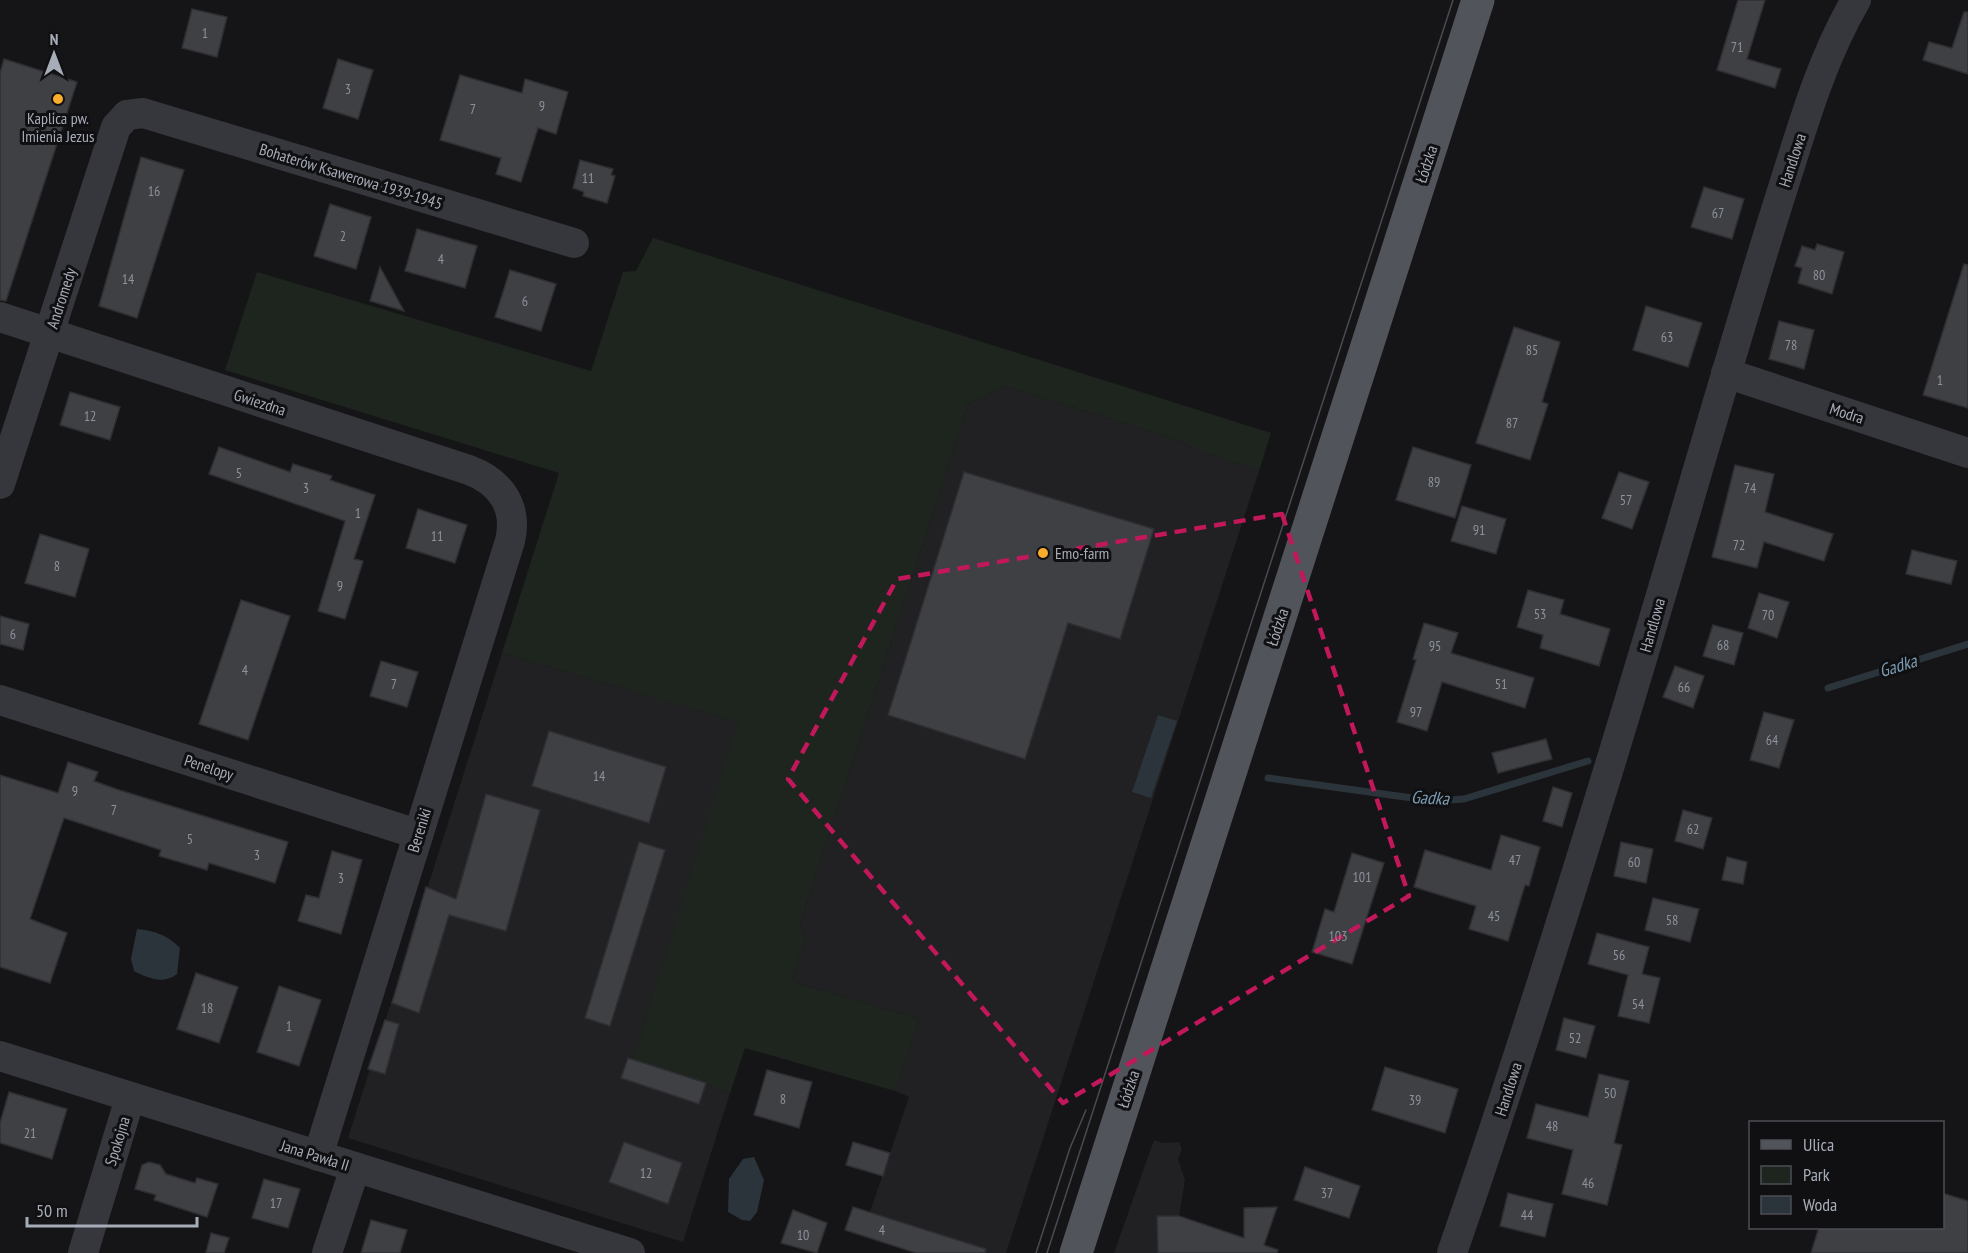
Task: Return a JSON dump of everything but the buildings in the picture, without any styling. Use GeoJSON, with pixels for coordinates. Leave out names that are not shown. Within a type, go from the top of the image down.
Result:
{"type":"FeatureCollection","features":[{"type":"Feature","properties":{"kind":"main road","name":"Łódzka"},"geometry":{"type":"LineString","coordinates":[[1076,1253],[1478,0]]}},
{"type":"Feature","properties":{"kind":"street","name":"Handlowa"},"geometry":{"type":"LineString","coordinates":[[1452,1253],[1492,1140],[1604,791],[1726,373],[1815,86],[1830,48],[1856,0]]}},
{"type":"Feature","properties":{"kind":"street","name":"Bohaterów Ksawerowa 1939-1945"},"geometry":{"type":"LineString","coordinates":[[127,115],[143,113],[574,243]]}},
{"type":"Feature","properties":{"kind":"street","name":"Andromedy"},"geometry":{"type":"LineString","coordinates":[[0,484],[116,127],[127,115]]}},
{"type":"Feature","properties":{"kind":"street","name":"Gwiezdna"},"geometry":{"type":"LineString","coordinates":[[0,317],[469,470],[494,483],[509,503]]}},
{"type":"Feature","properties":{"kind":"street","name":"Modra"},"geometry":{"type":"LineString","coordinates":[[1726,373],[1968,453]]}},
{"type":"Feature","properties":{"kind":"street","name":"Bereniki"},"geometry":{"type":"LineString","coordinates":[[318,1156],[510,541],[513,518],[509,503]]}},
{"type":"Feature","properties":{"kind":"street","name":"Penelopy"},"geometry":{"type":"LineString","coordinates":[[0,700],[417,834]]}},
{"type":"Feature","properties":{"kind":"street","name":"Jana Pawła II"},"geometry":{"type":"LineString","coordinates":[[0,1056],[630,1253]]}},
{"type":"Feature","properties":{"kind":"street","name":"Spokojna"},"geometry":{"type":"LineString","coordinates":[[83,1253],[130,1098]]}},
{"type":"Feature","properties":{"kind":"street"},"geometry":{"type":"LineString","coordinates":[[327,1253],[355,1168]]}},
{"type":"Feature","properties":{"kind":"highlighted area"},"geometry":{"type":"Polygon","coordinates":[[[1282,514],[1409,896],[1063,1103],[788,779],[897,579],[1282,514]]]}},
{"type":"Feature","properties":{"kind":"shaded area","name":"Emo-farm"},"geometry":{"type":"Polygon","coordinates":[[[1006,386],[1187,443],[1193,449],[1259,471],[1006,1253],[912,1253],[920,1228],[870,1212],[909,1097],[895,1091],[919,1019],[794,982],[793,979],[805,940],[800,924],[968,404],[1006,386]]]}},
{"type":"Feature","properties":{"kind":"shaded area"},"geometry":{"type":"Polygon","coordinates":[[[502,653],[739,722],[633,1059],[730,1093],[683,1242],[348,1138],[502,653]]]}},
{"type":"Feature","properties":{"kind":"shaded area"},"geometry":{"type":"Polygon","coordinates":[[[1154,1140],[1163,1143],[1179,1142],[1182,1149],[1178,1159],[1185,1180],[1179,1216],[1244,1238],[1244,1208],[1277,1207],[1261,1253],[1114,1253],[1154,1140]]]}},
{"type":"Feature","properties":{"kind":"green space"},"geometry":{"type":"Polygon","coordinates":[[[653,238],[1271,433],[1259,471],[1193,449],[1187,443],[1006,386],[968,404],[800,924],[805,940],[793,979],[794,982],[919,1019],[895,1091],[745,1048],[730,1093],[633,1059],[738,722],[502,653],[559,473],[225,370],[257,272],[591,371],[623,272],[636,271],[653,238]]]}},
{"type":"Feature","properties":{"kind":"water"},"geometry":{"type":"Polygon","coordinates":[[[1158,715],[1177,721],[1151,798],[1132,792],[1158,715]]]}},
{"type":"Feature","properties":{"kind":"water"},"geometry":{"type":"Polygon","coordinates":[[[137,929],[161,934],[180,948],[177,974],[161,980],[134,971],[131,959],[137,929]]]}},
{"type":"Feature","properties":{"kind":"water"},"geometry":{"type":"Polygon","coordinates":[[[754,1157],[764,1180],[757,1212],[750,1221],[742,1220],[728,1212],[729,1179],[743,1159],[754,1157]]]}},
{"type":"Feature","properties":{"kind":"waterway","name":"Gadka"},"geometry":{"type":"LineString","coordinates":[[1828,688],[1968,644]]}},
{"type":"Feature","properties":{"kind":"waterway","name":"Gadka"},"geometry":{"type":"LineString","coordinates":[[1268,778],[1434,801],[1464,799],[1588,761]]}},
{"type":"Feature","properties":{"kind":"tram line"},"geometry":{"type":"LineString","coordinates":[[1047,1253],[1453,0]]}},
{"type":"Feature","properties":{"kind":"tram line"},"geometry":{"type":"LineString","coordinates":[[1036,1253],[1070,1148],[1086,1110]]}},
{"type":"Feature","properties":{"kind":"place","name":"Kaplica pw. Imienia Jezus"},"geometry":{"type":"Point","coordinates":[58,99]}},
{"type":"Feature","properties":{"kind":"place","name":"Emo-farm"},"geometry":{"type":"Point","coordinates":[1043,553]}}]}
